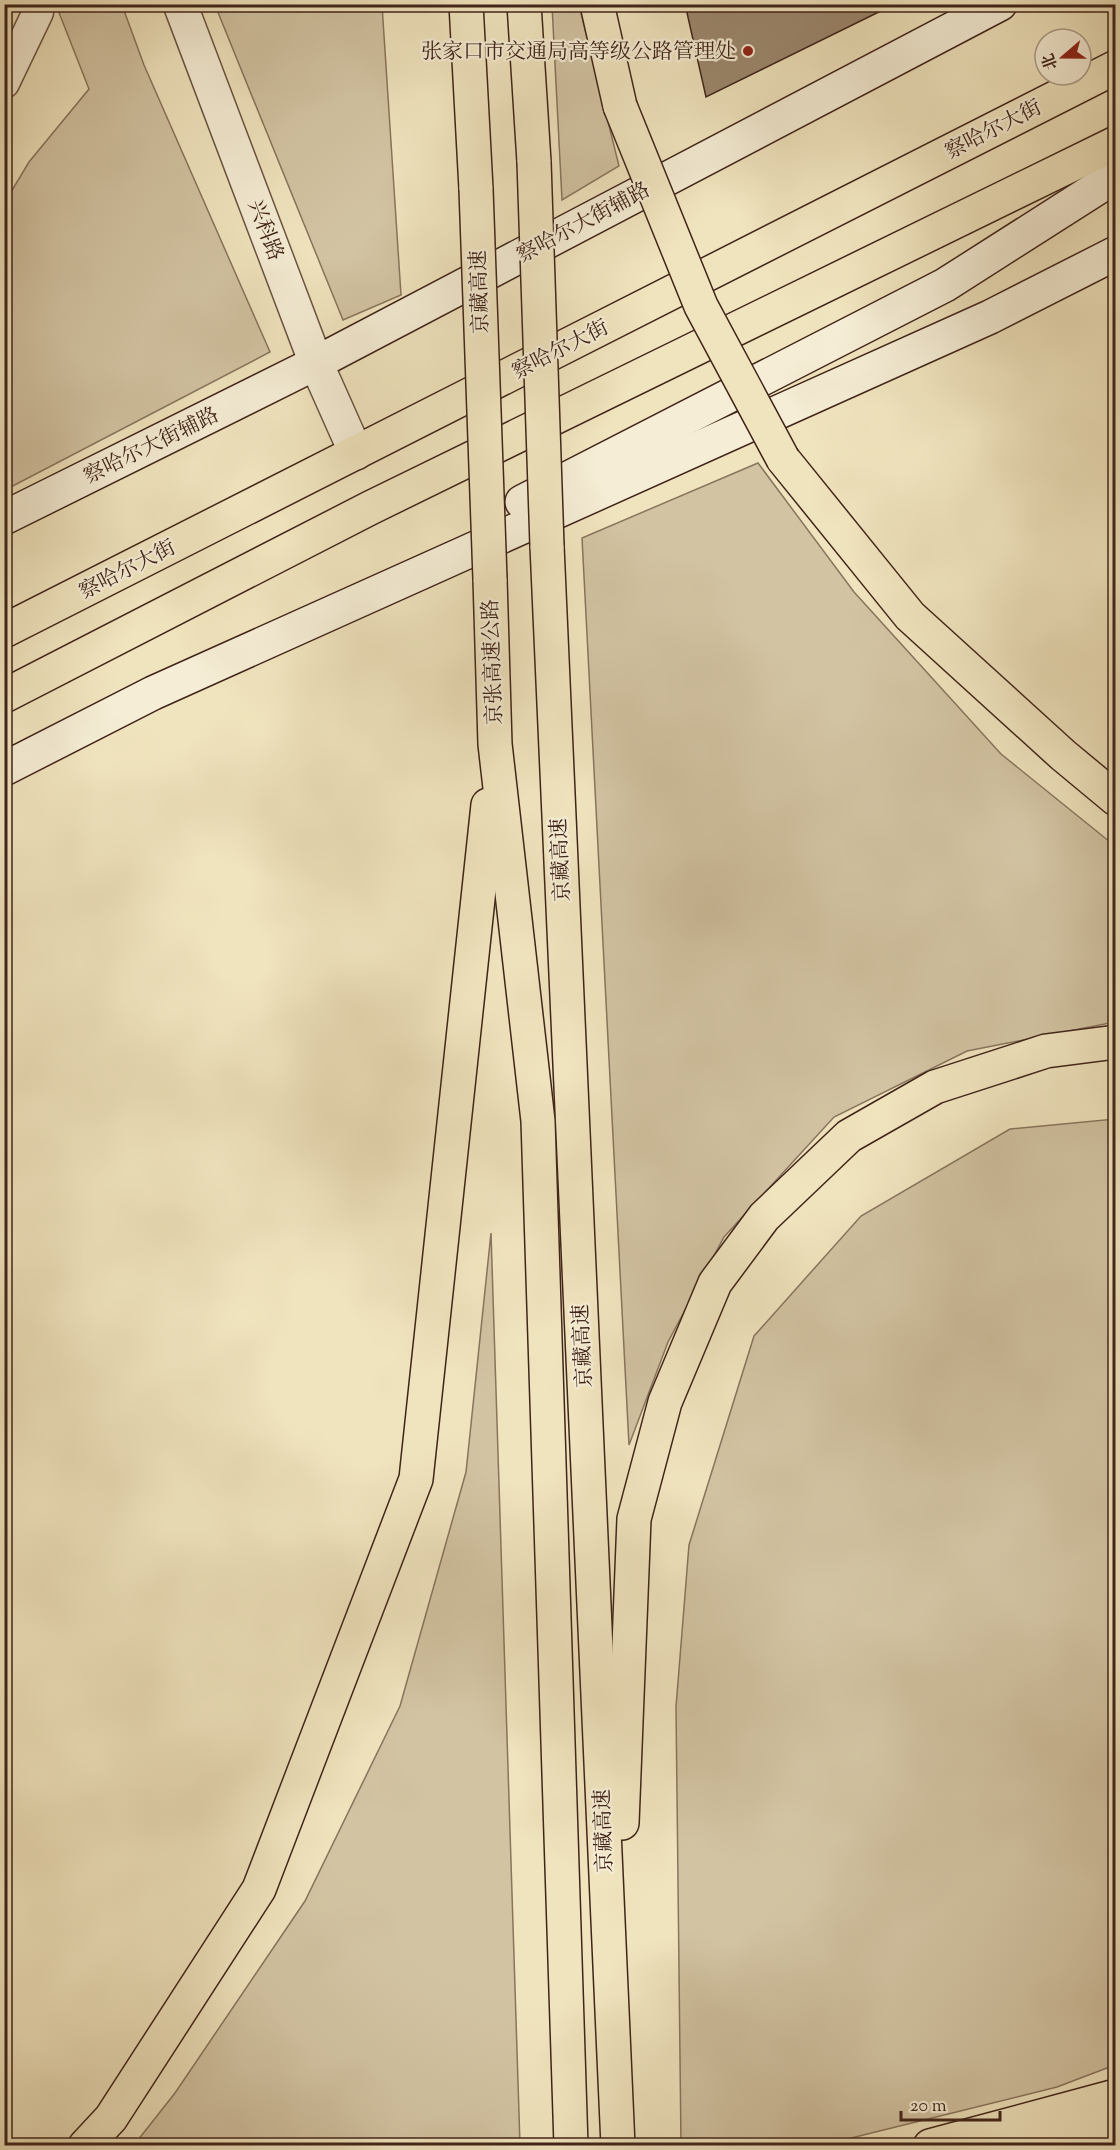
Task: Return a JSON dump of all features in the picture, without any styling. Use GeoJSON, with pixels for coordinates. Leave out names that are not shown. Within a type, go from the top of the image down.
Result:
{"type":"FeatureCollection","features":[{"type":"Feature","properties":{"kind":"highway","name":"京藏高速"},"geometry":{"type":"LineString","coordinates":[[466,4],[476,189],[490,579]]}},
{"type":"Feature","properties":{"kind":"highway","name":"京藏高速"},"geometry":{"type":"LineString","coordinates":[[524,4],[534,162],[546,546],[612,2058],[618,2145]]}},
{"type":"Feature","properties":{"kind":"highway"},"geometry":{"type":"LineString","coordinates":[[597,4],[620,106],[701,306],[783,459],[910,616],[1063,756],[1116,799]]}},
{"type":"Feature","properties":{"kind":"highway","name":"察哈尔大街"},"geometry":{"type":"LineString","coordinates":[[4,632],[1116,67]]}},
{"type":"Feature","properties":{"kind":"highway"},"geometry":{"type":"LineString","coordinates":[[4,696],[370,508],[1116,142]]}},
{"type":"Feature","properties":{"kind":"highway","name":"京张高速公路"},"geometry":{"type":"LineString","coordinates":[[490,579],[495,744]]}},
{"type":"Feature","properties":{"kind":"highway","name":"京藏高速"},"geometry":{"type":"LineString","coordinates":[[495,744],[538,1121],[571,2145]]}},
{"type":"Feature","properties":{"kind":"highway"},"geometry":{"type":"LineString","coordinates":[[85,2145],[111,2118],[259,1889],[416,1479],[495,744]]}},
{"type":"Feature","properties":{"kind":"highway"},"geometry":{"type":"LineString","coordinates":[[612,2058],[634,1519],[665,1402],[715,1283],[764,1217],[849,1136],[935,1087],[1046,1051],[1116,1042]]}},
{"type":"Feature","properties":{"kind":"highway"},"geometry":{"type":"LineString","coordinates":[[930,2145],[1116,2096]]}},
{"type":"Feature","properties":{"kind":"highway"},"geometry":{"type":"LineString","coordinates":[[1033,2145],[1116,2125]]}},
{"type":"Feature","properties":{"kind":"main road","name":"兴科路"},"geometry":{"type":"LineString","coordinates":[[180,4],[316,363],[356,453]]}},
{"type":"Feature","properties":{"kind":"main road","name":"察哈尔大街辅路"},"geometry":{"type":"LineString","coordinates":[[4,518],[316,363],[1000,4]]}},
{"type":"Feature","properties":{"kind":"main road"},"geometry":{"type":"LineString","coordinates":[[4,769],[945,285],[1116,177]]}},
{"type":"Feature","properties":{"kind":"main road"},"geometry":{"type":"LineString","coordinates":[[153,693],[990,316],[1116,253]]}},
{"type":"Feature","properties":{"kind":"street"},"geometry":{"type":"LineString","coordinates":[[4,83],[38,12],[35,4]]}},
{"type":"Feature","properties":{"kind":"shaded area"},"geometry":{"type":"Polygon","coordinates":[[[56,5],[122,5],[144,65],[270,352],[5,490],[5,202],[29,162],[89,89],[56,5]]]}},
{"type":"Feature","properties":{"kind":"shaded area"},"geometry":{"type":"Polygon","coordinates":[[[215,5],[382,5],[401,295],[343,320],[215,5]]]}},
{"type":"Feature","properties":{"kind":"shaded area"},"geometry":{"type":"Polygon","coordinates":[[[552,5],[579,5],[619,166],[562,200],[552,5]]]}},
{"type":"Feature","properties":{"kind":"shaded area"},"geometry":{"type":"Polygon","coordinates":[[[758,463],[854,592],[1001,754],[1115,846],[1115,1022],[967,1051],[834,1117],[724,1237],[668,1342],[629,1445],[582,538],[758,463]]]}},
{"type":"Feature","properties":{"kind":"shaded area"},"geometry":{"type":"Polygon","coordinates":[[[1115,1119],[1115,2065],[1057,2087],[823,2145],[681,2145],[676,1707],[689,1545],[754,1336],[861,1216],[1010,1129],[1115,1119]]]}},
{"type":"Feature","properties":{"kind":"shaded area"},"geometry":{"type":"Polygon","coordinates":[[[491,1233],[520,2145],[134,2145],[175,2093],[305,1901],[400,1706],[466,1472],[491,1233]]]}},
{"type":"Feature","properties":{"kind":"building","name":"张家口市交通局高等级公路管理处"},"geometry":{"type":"Polygon","coordinates":[[[685,4],[895,4],[706,97],[685,4]]]}},
{"type":"Feature","properties":{"kind":"place","name":"张家口市交通局高等级公路管理处"},"geometry":{"type":"Point","coordinates":[748,51]}}]}
